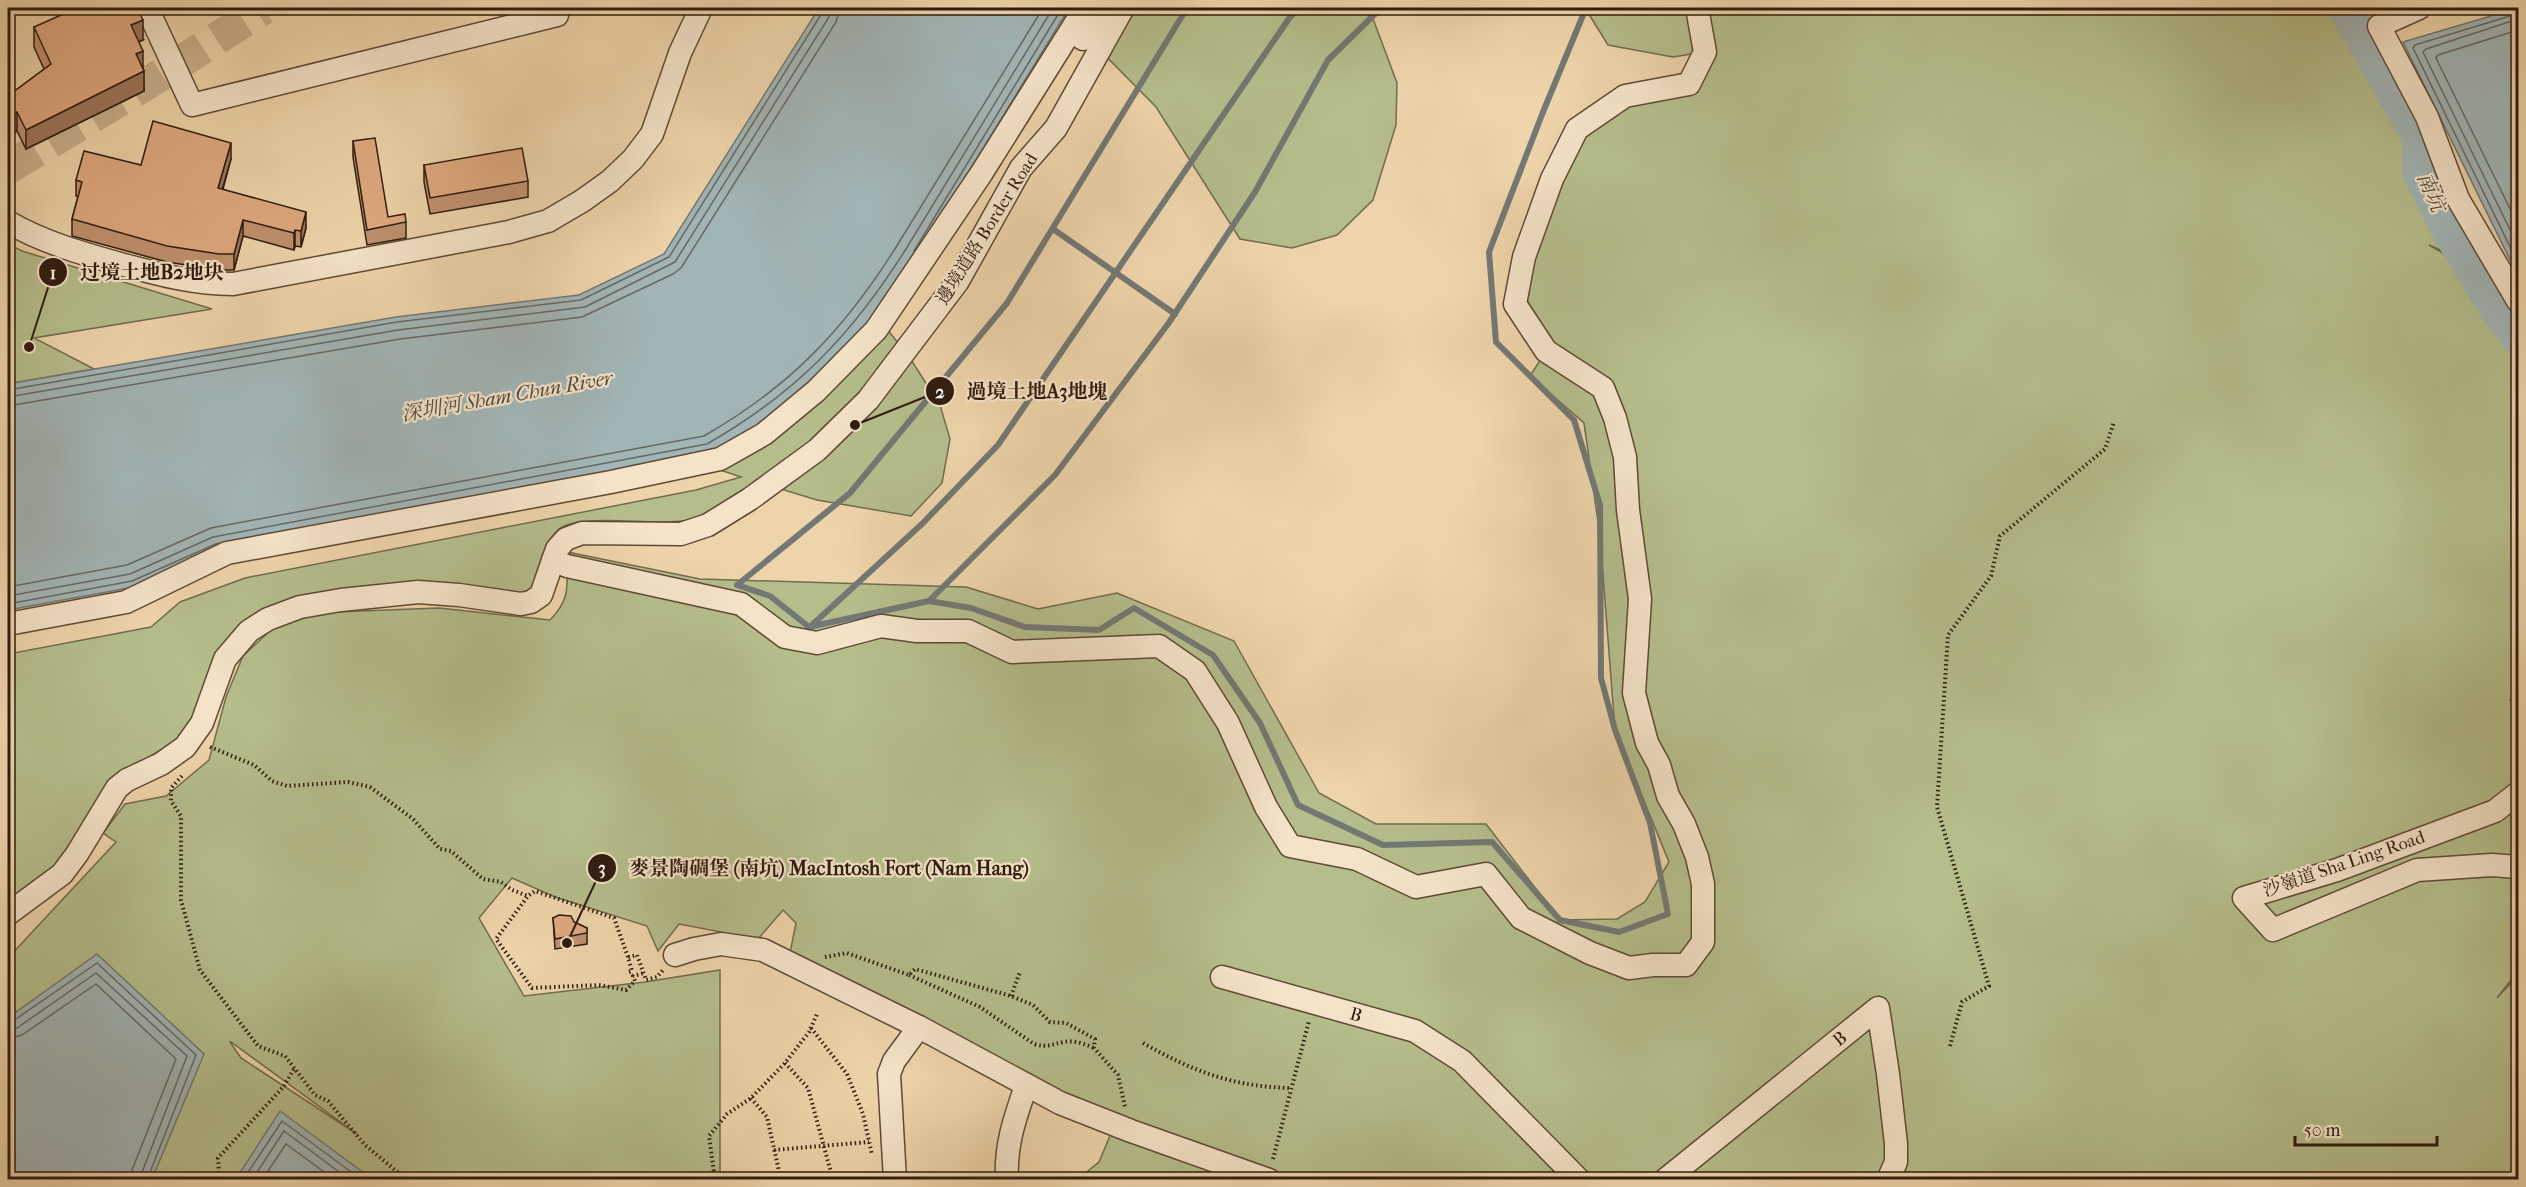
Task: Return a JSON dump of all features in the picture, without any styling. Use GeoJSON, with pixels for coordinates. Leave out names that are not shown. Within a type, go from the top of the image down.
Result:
{"type":"FeatureCollection","features":[{"type":"Feature","properties":{"kind":"street"},"geometry":{"type":"LineString","coordinates":[[147,8],[192,105],[557,15]]}},
{"type":"Feature","properties":{"kind":"street"},"geometry":{"type":"LineString","coordinates":[[8,222],[28,235],[178,280],[204,284],[233,284],[509,232],[548,221],[610,181],[633,159],[652,134],[680,53],[701,8]]}},
{"type":"Feature","properties":{"kind":"street"},"geometry":{"type":"LineString","coordinates":[[8,624],[126,602],[227,553],[611,482],[720,459],[764,434],[816,391],[876,330],[1085,8]]}},
{"type":"Feature","properties":{"kind":"street"},"geometry":{"type":"LineString","coordinates":[[1039,82],[1063,70],[1104,8]]}},
{"type":"Feature","properties":{"kind":"street","name":"邊境道路 Border Road"},"geometry":{"type":"LineString","coordinates":[[8,914],[62,874],[77,854],[117,788],[127,780],[161,764],[185,747],[202,723],[225,659],[249,631],[268,619],[300,607],[407,593],[459,595],[521,604],[531,602],[541,595],[557,549],[566,538],[582,533],[681,534],[708,525],[750,499],[817,450],[867,400],[958,281],[1021,168],[1056,128],[1123,8]]}},
{"type":"Feature","properties":{"kind":"street"},"geometry":{"type":"LineString","coordinates":[[553,560],[567,566],[741,604],[785,637],[817,643],[881,626],[917,631],[968,631],[1012,652],[1159,646],[1195,671],[1228,723],[1266,807],[1290,846],[1357,859],[1416,887],[1486,874],[1521,918],[1590,953],[1629,968],[1686,965],[1703,942],[1703,884],[1697,857],[1684,824],[1668,796],[1659,765],[1647,743],[1634,693],[1640,599],[1628,510],[1624,457],[1615,418],[1603,388],[1546,351],[1515,304],[1524,257],[1552,179],[1577,129],[1624,96],[1689,84],[1704,52],[1697,8]]}},
{"type":"Feature","properties":{"kind":"street"},"geometry":{"type":"LineString","coordinates":[[2419,8],[2379,26],[2381,32],[2427,117],[2458,199],[2518,301]]}},
{"type":"Feature","properties":{"kind":"street","name":"沙嶺道 Sha Ling Road"},"geometry":{"type":"LineString","coordinates":[[2518,793],[2495,811],[2337,870],[2244,898],[2273,930],[2417,870],[2492,865],[2518,867]]}},
{"type":"Feature","properties":{"kind":"street"},"geometry":{"type":"LineString","coordinates":[[675,956],[694,949],[721,944],[763,950],[919,1027],[1060,1103],[1131,1131],[1271,1169]]}},
{"type":"Feature","properties":{"kind":"street","name":"B"},"geometry":{"type":"LineString","coordinates":[[1222,977],[1415,1031],[1462,1061],[1579,1179]]}},
{"type":"Feature","properties":{"kind":"street","name":"B"},"geometry":{"type":"LineString","coordinates":[[1665,1179],[1878,1008],[1896,1144],[1896,1162],[1888,1179]]}},
{"type":"Feature","properties":{"kind":"street"},"geometry":{"type":"LineString","coordinates":[[896,1179],[889,1074],[894,1061],[919,1027]]}},
{"type":"Feature","properties":{"kind":"street"},"geometry":{"type":"LineString","coordinates":[[1007,1179],[1005,1157],[1010,1129],[1026,1086]]}},
{"type":"Feature","properties":{"kind":"path"},"geometry":{"type":"LineString","coordinates":[[1950,1046],[1962,1002],[1989,986],[1937,807],[1948,635],[1991,576],[2000,536],[2105,449],[2114,422]]}},
{"type":"Feature","properties":{"kind":"path"},"geometry":{"type":"LineString","coordinates":[[209,747],[254,765],[272,781],[286,786],[348,782],[370,787],[413,819],[440,849],[451,851],[483,879],[501,882],[512,890],[528,896]]}},
{"type":"Feature","properties":{"kind":"path"},"geometry":{"type":"LineString","coordinates":[[186,772],[171,788],[171,801],[181,816],[179,856],[181,900],[200,970],[258,1046],[285,1056],[315,1095],[328,1101],[365,1145],[407,1179]]}},
{"type":"Feature","properties":{"kind":"path"},"geometry":{"type":"LineString","coordinates":[[629,972],[632,971],[614,918],[535,891],[528,896],[496,939],[532,988],[599,984],[626,990],[635,981],[633,976],[644,974]]}},
{"type":"Feature","properties":{"kind":"path"},"geometry":{"type":"LineString","coordinates":[[814,955],[825,957],[847,953],[909,975],[980,1007],[1034,1044],[1044,1047],[1063,1042],[1075,1042],[1094,1048],[1118,1075],[1131,1131]]}},
{"type":"Feature","properties":{"kind":"path"},"geometry":{"type":"LineString","coordinates":[[628,957],[637,955],[646,980],[657,977]]}},
{"type":"Feature","properties":{"kind":"path"},"geometry":{"type":"LineString","coordinates":[[909,975],[915,969],[1011,996],[1033,1005],[1050,1022],[1066,1023],[1095,1039],[1094,1048]]}},
{"type":"Feature","properties":{"kind":"path"},"geometry":{"type":"LineString","coordinates":[[1011,996],[1020,972]]}},
{"type":"Feature","properties":{"kind":"path"},"geometry":{"type":"LineString","coordinates":[[715,1179],[709,1136],[728,1114],[751,1098],[785,1063],[811,1028],[817,1014]]}},
{"type":"Feature","properties":{"kind":"path"},"geometry":{"type":"LineString","coordinates":[[1271,1169],[1310,1014]]}},
{"type":"Feature","properties":{"kind":"path"},"geometry":{"type":"LineString","coordinates":[[811,1028],[847,1074],[863,1114],[873,1161]]}},
{"type":"Feature","properties":{"kind":"path"},"geometry":{"type":"LineString","coordinates":[[1143,1042],[1196,1071],[1257,1087],[1292,1088]]}},
{"type":"Feature","properties":{"kind":"path"},"geometry":{"type":"LineString","coordinates":[[785,1063],[808,1088],[833,1179]]}},
{"type":"Feature","properties":{"kind":"path"},"geometry":{"type":"LineString","coordinates":[[214,1179],[219,1174],[218,1158],[284,1086],[295,1067]]}},
{"type":"Feature","properties":{"kind":"path"},"geometry":{"type":"LineString","coordinates":[[751,1098],[767,1117],[780,1179]]}},
{"type":"Feature","properties":{"kind":"path"},"geometry":{"type":"LineString","coordinates":[[774,1150],[876,1141]]}},
{"type":"Feature","properties":{"kind":"green space"},"geometry":{"type":"Polygon","coordinates":[[[1069,8],[1369,8],[1397,83],[1396,125],[1373,200],[1337,235],[1292,248],[1240,239],[1156,107],[1068,18],[1063,17],[1069,8]]]}},
{"type":"Feature","properties":{"kind":"green space"},"geometry":{"type":"Polygon","coordinates":[[[1585,8],[2347,8],[2419,138],[2419,172],[2467,262],[2429,245],[2472,270],[2518,341],[2518,691],[2510,700],[2518,703],[2518,971],[2497,998],[2518,975],[2518,1179],[1078,1179],[1099,1162],[1112,1131],[789,958],[796,923],[783,910],[758,939],[679,924],[658,951],[647,926],[555,897],[512,878],[479,918],[524,996],[645,982],[720,970],[720,1179],[8,1179],[8,958],[116,842],[103,833],[125,804],[166,796],[209,760],[226,697],[243,656],[275,626],[297,619],[335,612],[439,608],[550,620],[562,604],[567,589],[567,552],[700,579],[966,587],[1038,609],[1117,593],[1234,641],[1319,793],[1376,824],[1486,824],[1560,920],[1617,919],[1645,902],[1669,862],[1615,730],[1600,536],[1584,423],[1530,376],[1546,351],[1515,304],[1577,129],[1632,104],[1689,84],[1704,52],[1673,57],[1608,45],[1585,8]],[[231,1042],[241,1058],[357,1134],[231,1042]]]}},
{"type":"Feature","properties":{"kind":"green space"},"geometry":{"type":"Polygon","coordinates":[[[8,244],[22,251],[212,309],[34,338],[94,369],[8,384],[8,244]]]}},
{"type":"Feature","properties":{"kind":"green space"},"geometry":{"type":"Polygon","coordinates":[[[877,317],[908,355],[940,405],[950,439],[942,483],[911,516],[817,500],[758,482],[717,509],[690,520],[676,522],[584,521],[569,524],[559,529],[548,543],[529,595],[260,614],[189,730],[178,740],[118,775],[67,851],[50,872],[8,903],[8,654],[151,627],[180,602],[245,578],[696,490],[741,477],[693,461],[877,317]]]}},
{"type":"Feature","properties":{"kind":"water","name":"深圳河 Sham Chun River"},"geometry":{"type":"Polygon","coordinates":[[[819,8],[1069,8],[894,294],[809,390],[712,457],[215,550],[134,587],[8,610],[8,384],[396,317],[579,295],[664,254],[819,8]]]}},
{"type":"Feature","properties":{"kind":"water"},"geometry":{"type":"Polygon","coordinates":[[[2518,8],[2518,276],[2403,42],[2518,8]]]}},
{"type":"Feature","properties":{"kind":"water"},"geometry":{"type":"Polygon","coordinates":[[[97,954],[204,1054],[152,1179],[8,1179],[8,1018],[97,954]]]}},
{"type":"Feature","properties":{"kind":"water"},"geometry":{"type":"Polygon","coordinates":[[[280,1111],[372,1179],[236,1179],[280,1111]]]}},
{"type":"Feature","properties":{"kind":"building"},"geometry":{"type":"Polygon","coordinates":[[[77,8],[137,8],[143,20],[131,25],[143,51],[136,54],[144,71],[26,130],[17,112],[9,115],[8,96],[51,64],[34,27],[77,8]]]}},
{"type":"Feature","properties":{"kind":"building"},"geometry":{"type":"Polygon","coordinates":[[[153,121],[231,143],[218,188],[306,212],[301,231],[295,230],[294,233],[243,220],[234,254],[219,254],[167,246],[72,219],[82,182],[76,180],[84,151],[141,165],[153,121]]]}},
{"type":"Feature","properties":{"kind":"building"},"geometry":{"type":"Polygon","coordinates":[[[375,138],[388,217],[405,214],[406,222],[367,230],[353,141],[375,138]]]}},
{"type":"Feature","properties":{"kind":"building"},"geometry":{"type":"Polygon","coordinates":[[[522,148],[528,181],[430,198],[424,165],[522,148]]]}},
{"type":"Feature","properties":{"kind":"building"},"geometry":{"type":"Polygon","coordinates":[[[559,915],[571,916],[574,922],[587,928],[587,933],[555,939],[553,918],[559,915]]]}},
{"type":"Feature","properties":{"kind":"waterway"},"geometry":{"type":"LineString","coordinates":[[1187,8],[1007,303],[850,493],[737,585],[770,596],[809,627],[929,601],[971,608],[1025,627],[1099,630],[1134,608],[1213,655],[1260,723],[1298,805],[1383,845],[1492,842],[1560,920],[1619,932],[1668,914],[1650,823],[1615,730],[1601,678],[1600,505],[1574,420],[1496,342],[1489,252],[1586,8]]}},
{"type":"Feature","properties":{"kind":"waterway"},"geometry":{"type":"LineString","coordinates":[[812,625],[923,523],[998,445],[1290,17],[1300,8]]}},
{"type":"Feature","properties":{"kind":"waterway"},"geometry":{"type":"LineString","coordinates":[[929,601],[1055,475],[1168,324],[1255,192],[1328,60],[1381,8]]}},
{"type":"Feature","properties":{"kind":"waterway","name":"南坑"},"geometry":{"type":"LineString","coordinates":[[2345,8],[2419,138],[2419,172],[2450,233],[2494,306],[2518,338]]}},
{"type":"Feature","properties":{"kind":"waterway"},"geometry":{"type":"LineString","coordinates":[[1053,229],[1175,314]]}},
{"type":"Feature","properties":{"kind":"tunnel"},"geometry":{"type":"LineString","coordinates":[[8,168],[159,76],[264,8]]}},
{"type":"Feature","properties":{"kind":"place","name":"过境土地B2地块"},"geometry":{"type":"Point","coordinates":[29,347]}},
{"type":"Feature","properties":{"kind":"place","name":"過境土地A3地塊"},"geometry":{"type":"Point","coordinates":[855,425]}},
{"type":"Feature","properties":{"kind":"place","name":"麥景陶碉堡 (南坑) MacIntosh Fort (Nam Hang)"},"geometry":{"type":"Point","coordinates":[567,943]}}]}
